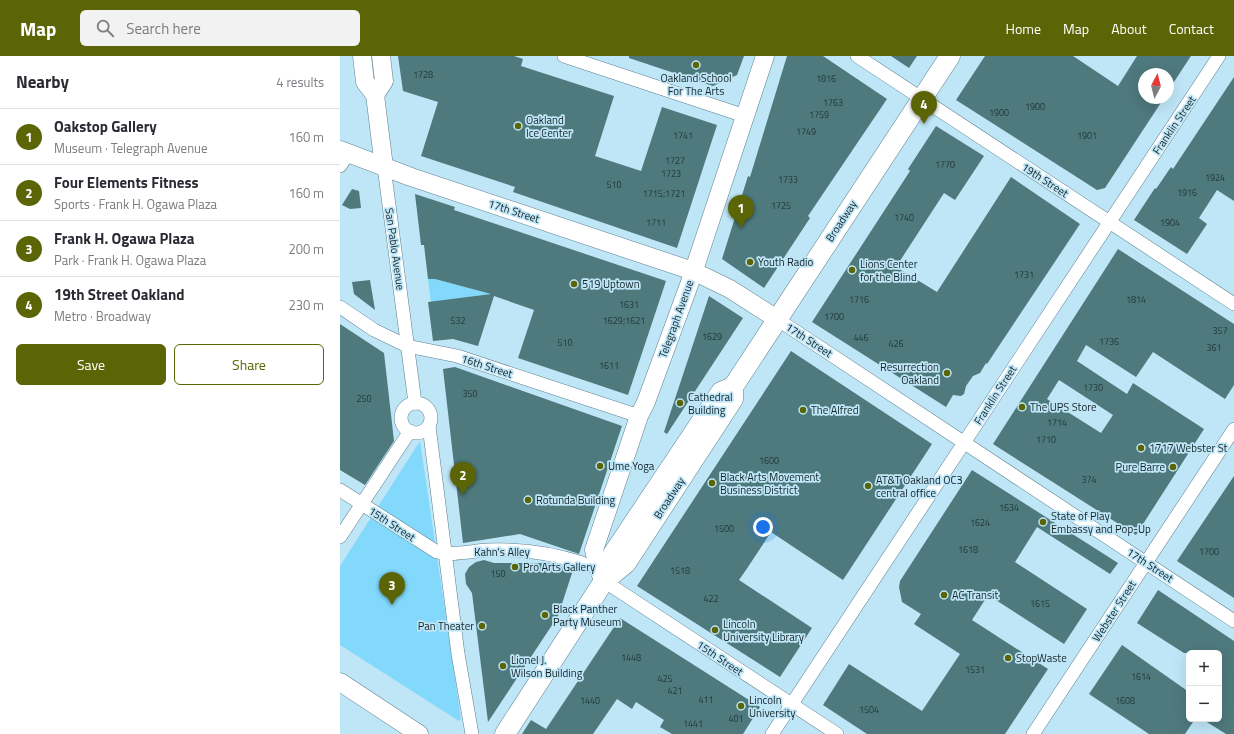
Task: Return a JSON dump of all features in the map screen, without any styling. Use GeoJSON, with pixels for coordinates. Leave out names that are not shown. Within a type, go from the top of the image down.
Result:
{"type":"FeatureCollection","features":[{"type":"Feature","properties":{"kind":"main road","name":"San Pablo Avenue"},"geometry":{"type":"LineString","coordinates":[[362,56],[365,82],[376,95],[384,167]]}},
{"type":"Feature","properties":{"kind":"main road","name":"San Pablo Avenue"},"geometry":{"type":"LineString","coordinates":[[376,95],[384,81],[380,56]]}},
{"type":"Feature","properties":{"kind":"main road","name":"Telegraph Avenue"},"geometry":{"type":"LineString","coordinates":[[604,581],[598,568],[594,550],[639,416],[646,402],[693,271],[765,56]]}},
{"type":"Feature","properties":{"kind":"main road","name":"Broadway"},"geometry":{"type":"LineString","coordinates":[[505,734],[604,581],[613,554],[721,392],[733,387],[950,56]]}},
{"type":"Feature","properties":{"kind":"main road","name":"17th Street"},"geometry":{"type":"LineString","coordinates":[[343,157],[384,167],[693,271],[730,289],[777,319]]}},
{"type":"Feature","properties":{"kind":"main road"},"geometry":{"type":"LineString","coordinates":[[340,682],[419,734]]}},
{"type":"Feature","properties":{"kind":"street"},"geometry":{"type":"LineString","coordinates":[[564,56],[745,116]]}},
{"type":"Feature","properties":{"kind":"street","name":"19th Street"},"geometry":{"type":"LineString","coordinates":[[857,56],[1234,304]]}},
{"type":"Feature","properties":{"kind":"street","name":"Franklin Street"},"geometry":{"type":"LineString","coordinates":[[772,734],[1219,56]]}},
{"type":"Feature","properties":{"kind":"street","name":"San Pablo Avenue"},"geometry":{"type":"LineString","coordinates":[[384,167],[415,404]]}},
{"type":"Feature","properties":{"kind":"street","name":"16th Street"},"geometry":{"type":"LineString","coordinates":[[340,307],[374,330],[407,346],[457,356],[639,416]]}},
{"type":"Feature","properties":{"kind":"street","name":"17th Street"},"geometry":{"type":"LineString","coordinates":[[777,319],[1234,620]]}},
{"type":"Feature","properties":{"kind":"street"},"geometry":{"type":"LineString","coordinates":[[429,426],[418,433],[410,431],[402,422],[402,413],[407,407],[415,404],[424,406],[430,413],[431,418],[429,426],[469,728]]}},
{"type":"Feature","properties":{"kind":"street","name":"Webster Street"},"geometry":{"type":"LineString","coordinates":[[1033,734],[1234,429]]}},
{"type":"Feature","properties":{"kind":"street"},"geometry":{"type":"LineString","coordinates":[[340,537],[410,431]]}},
{"type":"Feature","properties":{"kind":"street","name":"15th Street"},"geometry":{"type":"LineString","coordinates":[[340,490],[428,549],[445,554]]}},
{"type":"Feature","properties":{"kind":"street","name":"Kahn's Alley"},"geometry":{"type":"LineString","coordinates":[[445,554],[482,551],[520,551],[556,555],[582,563]]}},
{"type":"Feature","properties":{"kind":"street","name":"15th Street"},"geometry":{"type":"LineString","coordinates":[[604,581],[837,734]]}},
{"type":"Feature","properties":{"kind":"shaded area"},"geometry":{"type":"Polygon","coordinates":[[[428,279],[435,279],[491,294],[431,302],[428,279]]]}},
{"type":"Feature","properties":{"kind":"shaded area"},"geometry":{"type":"Polygon","coordinates":[[[420,441],[461,719],[459,721],[340,645],[340,566],[420,441]]]}},
{"type":"Feature","properties":{"kind":"building","name":"Oakland Ice Center"},"geometry":{"type":"Polygon","coordinates":[[[398,56],[514,56],[523,59],[521,66],[614,96],[595,156],[641,171],[662,107],[717,125],[677,248],[513,192],[515,187],[421,156],[438,102],[403,91],[398,56]]]}},
{"type":"Feature","properties":{"kind":"building","name":"Oakland School For The Arts"},"geometry":{"type":"Polygon","coordinates":[[[629,56],[744,56],[737,75],[713,86],[629,58],[629,56]]]}},
{"type":"Feature","properties":{"kind":"building"},"geometry":{"type":"Polygon","coordinates":[[[787,56],[823,56],[887,99],[808,216],[810,218],[764,288],[722,259],[748,176],[750,177],[787,56]]]}},
{"type":"Feature","properties":{"kind":"building"},"geometry":{"type":"Polygon","coordinates":[[[891,56],[917,56],[909,68],[891,56]]]}},
{"type":"Feature","properties":{"kind":"building"},"geometry":{"type":"Polygon","coordinates":[[[985,56],[1073,56],[1118,86],[1137,56],[1191,56],[1174,82],[1174,68],[1138,68],[1138,104],[1160,104],[1105,188],[1097,190],[956,100],[985,56]]]}},
{"type":"Feature","properties":{"kind":"building"},"geometry":{"type":"Polygon","coordinates":[[[1234,77],[1234,201],[1217,190],[1199,218],[1207,224],[1187,254],[1134,220],[1171,167],[1173,169],[1234,77]]]}},
{"type":"Feature","properties":{"kind":"building"},"geometry":{"type":"Polygon","coordinates":[[[936,126],[984,156],[955,200],[944,193],[896,267],[937,292],[1011,177],[1080,224],[987,364],[986,363],[980,373],[973,376],[966,386],[964,394],[961,396],[953,395],[946,407],[812,322],[910,171],[908,169],[936,126]]]}},
{"type":"Feature","properties":{"kind":"building"},"geometry":{"type":"Polygon","coordinates":[[[352,189],[359,191],[361,208],[350,209],[342,205],[352,189]]]}},
{"type":"Feature","properties":{"kind":"building"},"geometry":{"type":"Polygon","coordinates":[[[415,194],[455,207],[454,210],[666,281],[628,395],[518,358],[534,310],[494,296],[478,346],[453,339],[433,341],[428,302],[491,294],[435,279],[428,279],[424,245],[421,245],[415,194]]]}},
{"type":"Feature","properties":{"kind":"building"},"geometry":{"type":"Polygon","coordinates":[[[1118,249],[1234,324],[1234,385],[1225,399],[1153,352],[1136,377],[1086,345],[1077,361],[1127,394],[1133,383],[1204,429],[1136,535],[993,444],[1118,249]],[[1059,380],[1047,399],[1101,433],[1113,415],[1059,380]]]}},
{"type":"Feature","properties":{"kind":"building"},"geometry":{"type":"Polygon","coordinates":[[[370,280],[375,310],[354,294],[352,282],[370,280]]]}},
{"type":"Feature","properties":{"kind":"building"},"geometry":{"type":"Polygon","coordinates":[[[709,296],[743,318],[667,434],[664,432],[709,296]]]}},
{"type":"Feature","properties":{"kind":"building"},"geometry":{"type":"Polygon","coordinates":[[[340,324],[384,353],[394,441],[365,485],[340,470],[340,324]]]}},
{"type":"Feature","properties":{"kind":"building"},"geometry":{"type":"Polygon","coordinates":[[[791,351],[932,444],[843,580],[771,532],[739,580],[812,628],[780,677],[637,586],[791,351]]]}},
{"type":"Feature","properties":{"kind":"building","name":"Rotunda Building"},"geometry":{"type":"Polygon","coordinates":[[[455,367],[622,426],[579,554],[520,534],[463,543],[443,369],[455,367]]]}},
{"type":"Feature","properties":{"kind":"building"},"geometry":{"type":"Polygon","coordinates":[[[972,470],[1118,563],[1110,574],[1037,527],[1015,562],[1087,609],[1064,644],[988,595],[972,620],[1048,669],[1005,734],[867,734],[823,705],[849,664],[922,711],[960,654],[914,624],[921,614],[902,602],[899,587],[900,581],[972,470]]]}},
{"type":"Feature","properties":{"kind":"building"},"geometry":{"type":"Polygon","coordinates":[[[1234,476],[1234,598],[1177,561],[1234,476]]]}},
{"type":"Feature","properties":{"kind":"building","name":"Lionel J. Wilson Building"},"geometry":{"type":"Polygon","coordinates":[[[484,560],[494,563],[551,563],[573,570],[558,616],[488,722],[472,593],[466,584],[465,574],[469,567],[476,562],[484,560]]]}},
{"type":"Feature","properties":{"kind":"building"},"geometry":{"type":"Polygon","coordinates":[[[1158,590],[1234,641],[1234,734],[1226,734],[1207,722],[1222,722],[1222,650],[1186,650],[1186,653],[1184,653],[1137,623],[1158,590]]]}},
{"type":"Feature","properties":{"kind":"building"},"geometry":{"type":"Polygon","coordinates":[[[620,618],[760,707],[743,734],[672,734],[660,727],[664,720],[636,702],[632,709],[617,699],[593,734],[522,734],[531,720],[546,729],[620,618]]]}},
{"type":"Feature","properties":{"kind":"building"},"geometry":{"type":"Polygon","coordinates":[[[1122,645],[1186,690],[1186,722],[1193,722],[1185,734],[1149,734],[1089,694],[1122,645]]]}},
{"type":"Feature","properties":{"kind":"place","name":"Oakland School For The Arts"},"geometry":{"type":"Point","coordinates":[696,65]}},
{"type":"Feature","properties":{"kind":"place","name":"19th Street Oakland"},"geometry":{"type":"Point","coordinates":[924,124]}},
{"type":"Feature","properties":{"kind":"place","name":"Oakland Ice Center"},"geometry":{"type":"Point","coordinates":[518,126]}},
{"type":"Feature","properties":{"kind":"place","name":"Oakstop Gallery"},"geometry":{"type":"Point","coordinates":[741,228]}},
{"type":"Feature","properties":{"kind":"place","name":"Youth Radio"},"geometry":{"type":"Point","coordinates":[750,262]}},
{"type":"Feature","properties":{"kind":"place","name":"Lions Center for the Blind"},"geometry":{"type":"Point","coordinates":[852,270]}},
{"type":"Feature","properties":{"kind":"place","name":"519 Uptown"},"geometry":{"type":"Point","coordinates":[574,284]}},
{"type":"Feature","properties":{"kind":"place","name":"Resurrection Oakland"},"geometry":{"type":"Point","coordinates":[947,373]}},
{"type":"Feature","properties":{"kind":"place","name":"Cathedral Building"},"geometry":{"type":"Point","coordinates":[680,403]}},
{"type":"Feature","properties":{"kind":"place","name":"The UPS Store"},"geometry":{"type":"Point","coordinates":[1022,407]}},
{"type":"Feature","properties":{"kind":"place","name":"The Alfred"},"geometry":{"type":"Point","coordinates":[803,410]}},
{"type":"Feature","properties":{"kind":"place","name":"1717 Webster St"},"geometry":{"type":"Point","coordinates":[1141,448]}},
{"type":"Feature","properties":{"kind":"place","name":"Ume Yoga"},"geometry":{"type":"Point","coordinates":[600,466]}},
{"type":"Feature","properties":{"kind":"place","name":"Pure Barre"},"geometry":{"type":"Point","coordinates":[1173,467]}},
{"type":"Feature","properties":{"kind":"place","name":"Black Arts Movement Business District"},"geometry":{"type":"Point","coordinates":[712,483]}},
{"type":"Feature","properties":{"kind":"place","name":"AT&T Oakland OC3 central office"},"geometry":{"type":"Point","coordinates":[868,486]}},
{"type":"Feature","properties":{"kind":"place","name":"Four Elements Fitness"},"geometry":{"type":"Point","coordinates":[463,495]}},
{"type":"Feature","properties":{"kind":"place","name":"Rotunda Building"},"geometry":{"type":"Point","coordinates":[528,500]}},
{"type":"Feature","properties":{"kind":"place","name":"State of Play Embassy and Pop-Up"},"geometry":{"type":"Point","coordinates":[1043,522]}},
{"type":"Feature","properties":{"kind":"place","name":"Pro Arts Gallery"},"geometry":{"type":"Point","coordinates":[515,567]}},
{"type":"Feature","properties":{"kind":"place","name":"AC Transit"},"geometry":{"type":"Point","coordinates":[944,595]}},
{"type":"Feature","properties":{"kind":"place","name":"Frank H. Ogawa Plaza"},"geometry":{"type":"Point","coordinates":[392,605]}},
{"type":"Feature","properties":{"kind":"place","name":"Black Panther Party Museum"},"geometry":{"type":"Point","coordinates":[545,615]}},
{"type":"Feature","properties":{"kind":"place","name":"Pan Theater"},"geometry":{"type":"Point","coordinates":[482,626]}},
{"type":"Feature","properties":{"kind":"place","name":"Lincoln University Library"},"geometry":{"type":"Point","coordinates":[715,630]}},
{"type":"Feature","properties":{"kind":"place","name":"StopWaste"},"geometry":{"type":"Point","coordinates":[1008,658]}},
{"type":"Feature","properties":{"kind":"place","name":"Lionel J. Wilson Building"},"geometry":{"type":"Point","coordinates":[503,666]}},
{"type":"Feature","properties":{"kind":"place","name":"Lincoln University"},"geometry":{"type":"Point","coordinates":[741,706]}}]}
